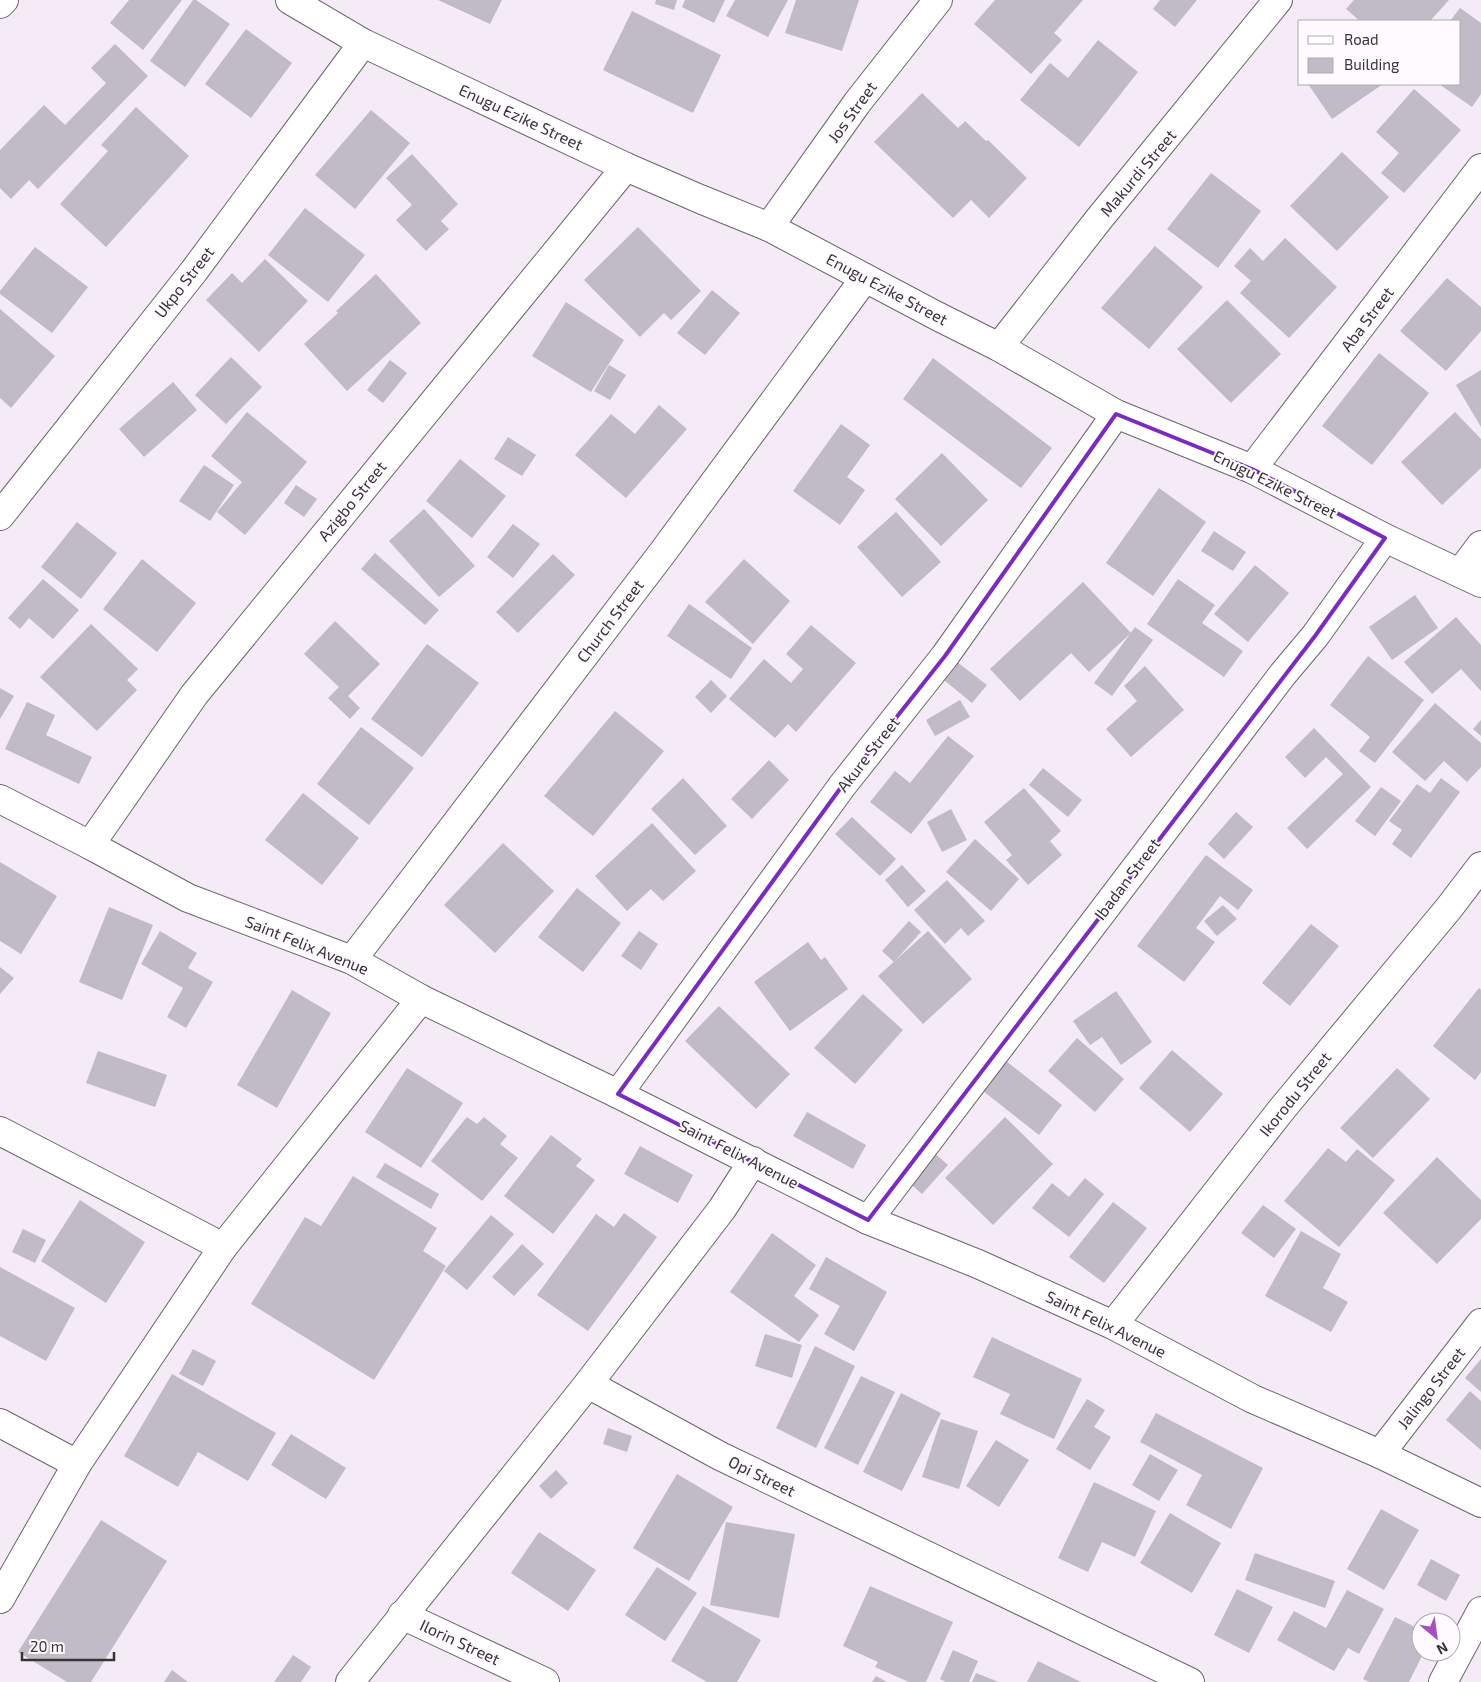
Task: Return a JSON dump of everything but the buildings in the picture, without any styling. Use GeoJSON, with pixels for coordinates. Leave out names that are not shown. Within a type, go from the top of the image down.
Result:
{"type":"FeatureCollection","features":[{"type":"Feature","properties":{"kind":"street"},"geometry":{"type":"LineString","coordinates":[[0,4],[4,0]]}},
{"type":"Feature","properties":{"kind":"street","name":"Enugu Ezike Street"},"geometry":{"type":"LineString","coordinates":[[290,0],[363,43],[626,167],[770,227],[999,347],[1116,414],[1252,469],[1385,538],[1470,578]]}},
{"type":"Feature","properties":{"kind":"street","name":"Jos Street"},"geometry":{"type":"LineString","coordinates":[[770,227],[858,102],[938,0]]}},
{"type":"Feature","properties":{"kind":"street","name":"Makurdi Street"},"geometry":{"type":"LineString","coordinates":[[999,347],[1099,219],[1278,0]]}},
{"type":"Feature","properties":{"kind":"street","name":"Ukpo Street"},"geometry":{"type":"LineString","coordinates":[[0,516],[194,271],[363,43]]}},
{"type":"Feature","properties":{"kind":"street","name":"Azigbo Street"},"geometry":{"type":"LineString","coordinates":[[90,845],[194,695],[626,167]]}},
{"type":"Feature","properties":{"kind":"street","name":"Aba Street"},"geometry":{"type":"LineString","coordinates":[[1252,469],[1481,168]]}},
{"type":"Feature","properties":{"kind":"street","name":"Church Street"},"geometry":{"type":"LineString","coordinates":[[352,960],[663,552],[865,278]]}},
{"type":"Feature","properties":{"kind":"street","name":"Akure Street"},"geometry":{"type":"LineString","coordinates":[[618,1094],[842,786],[945,656],[1116,414]]}},
{"type":"Feature","properties":{"kind":"street","name":"Ibadan Street"},"geometry":{"type":"LineString","coordinates":[[868,1220],[1282,674],[1314,636],[1385,538]]}},
{"type":"Feature","properties":{"kind":"street"},"geometry":{"type":"LineString","coordinates":[[1470,578],[1481,545]]}},
{"type":"Feature","properties":{"kind":"street","name":"Saint Felix Avenue"},"geometry":{"type":"LineString","coordinates":[[0,799],[188,898],[352,960],[421,999],[618,1094],[868,1220],[978,1264],[1113,1325],[1253,1399],[1380,1454],[1481,1503]]}},
{"type":"Feature","properties":{"kind":"street","name":"Ikorodu Street"},"geometry":{"type":"LineString","coordinates":[[1113,1325],[1282,1109],[1449,908],[1481,866]]}},
{"type":"Feature","properties":{"kind":"street"},"geometry":{"type":"LineString","coordinates":[[0,1599],[77,1464],[223,1248],[421,999]]}},
{"type":"Feature","properties":{"kind":"street"},"geometry":{"type":"LineString","coordinates":[[0,1131],[223,1248]]}},
{"type":"Feature","properties":{"kind":"street"},"geometry":{"type":"LineString","coordinates":[[350,1682],[588,1384],[722,1209],[753,1161]]}},
{"type":"Feature","properties":{"kind":"street","name":"Jalingo Street"},"geometry":{"type":"LineString","coordinates":[[1380,1454],[1481,1323]]}},
{"type":"Feature","properties":{"kind":"street","name":"Opi Street"},"geometry":{"type":"LineString","coordinates":[[588,1384],[720,1456],[1190,1682]]}},
{"type":"Feature","properties":{"kind":"street"},"geometry":{"type":"LineString","coordinates":[[0,1423],[77,1464]]}},
{"type":"Feature","properties":{"kind":"street"},"geometry":{"type":"LineString","coordinates":[[1443,1682],[1481,1611]]}},
{"type":"Feature","properties":{"kind":"street","name":"Ilorin Street"},"geometry":{"type":"LineString","coordinates":[[402,1615],[545,1682]]}},
{"type":"Feature","properties":{"kind":"highlighted area"},"geometry":{"type":"Polygon","coordinates":[[[1116,414],[1252,469],[1385,538],[1315,636],[868,1220],[618,1094],[842,786],[945,656],[1116,414]]]}}]}
